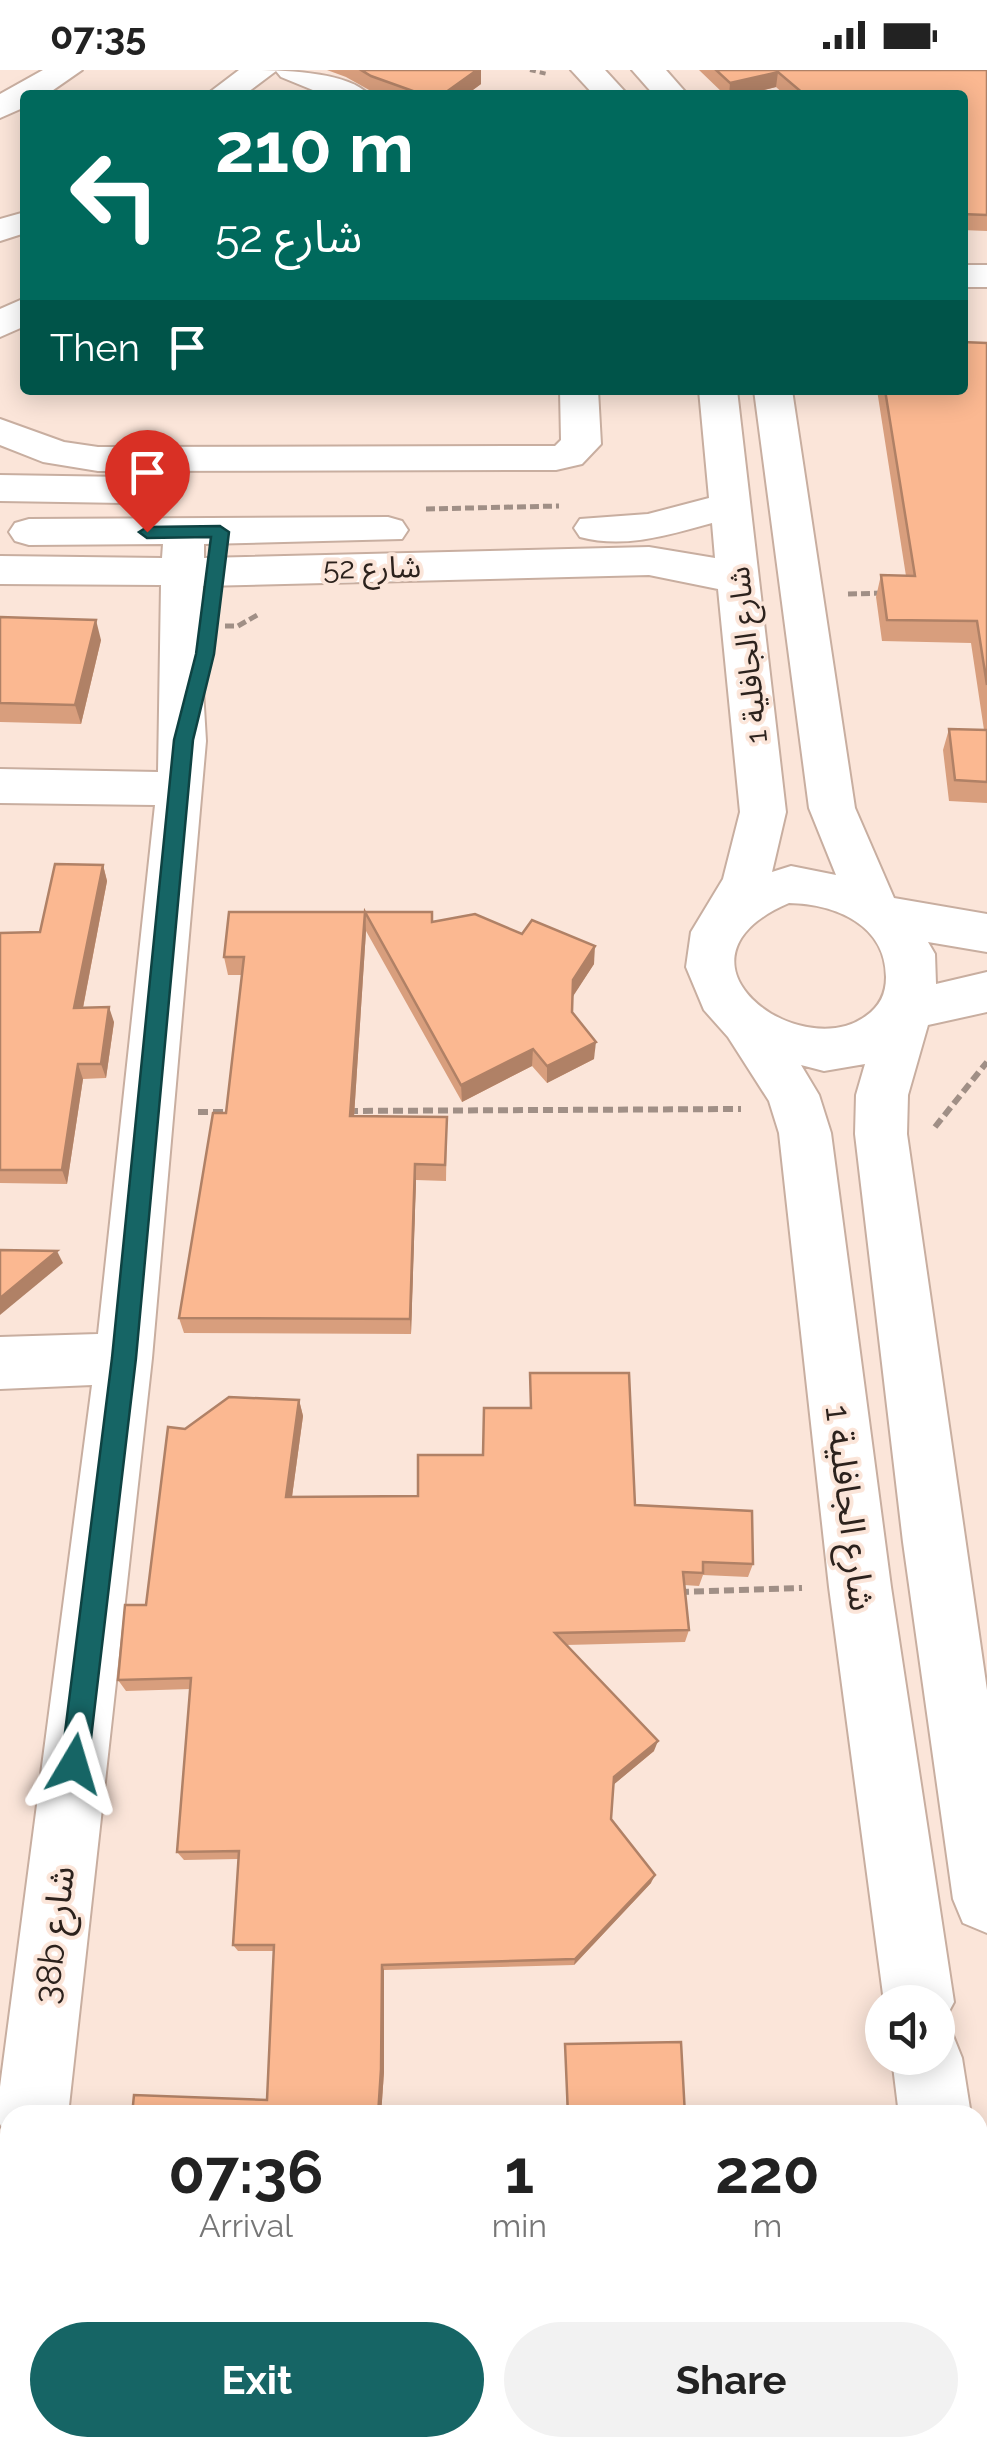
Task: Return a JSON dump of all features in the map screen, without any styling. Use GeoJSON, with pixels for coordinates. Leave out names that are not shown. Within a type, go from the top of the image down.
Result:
{"type":"FeatureCollection","features":[{"type":"Feature","properties":{"kind":"street"},"geometry":{"type":"LineString","coordinates":[[31,90],[66,70]]}},
{"type":"Feature","properties":{"kind":"street"},"geometry":{"type":"LineString","coordinates":[[230,90],[261,70]]}},
{"type":"Feature","properties":{"kind":"street"},"geometry":{"type":"LineString","coordinates":[[292,70],[336,90]]}},
{"type":"Feature","properties":{"kind":"street"},"geometry":{"type":"LineString","coordinates":[[587,70],[607,90]]}},
{"type":"Feature","properties":{"kind":"street"},"geometry":{"type":"LineString","coordinates":[[648,70],[667,90]]}},
{"type":"Feature","properties":{"kind":"street"},"geometry":{"type":"LineString","coordinates":[[0,431],[57,453],[98,459],[556,458],[568,456],[581,444],[579,395]]}},
{"type":"Feature","properties":{"kind":"street","name":"شارع الجافلية 1"},"geometry":{"type":"LineString","coordinates":[[719,395],[763,812],[746,881],[726,914]]}},
{"type":"Feature","properties":{"kind":"street","name":"شارع الجافلية 1"},"geometry":{"type":"LineString","coordinates":[[774,395],[832,808],[884,908]]}},
{"type":"Feature","properties":{"kind":"street"},"geometry":{"type":"LineString","coordinates":[[0,488],[35,492],[568,484]]}},
{"type":"Feature","properties":{"kind":"street","name":"شارع 52"},"geometry":{"type":"LineString","coordinates":[[0,570],[200,552],[648,527],[733,505]]}},
{"type":"Feature","properties":{"kind":"street","name":"شارع 52"},"geometry":{"type":"LineString","coordinates":[[0,532],[200,552],[649,561],[712,571],[741,582]]}},
{"type":"Feature","properties":{"kind":"street","name":"38b شارع"},"geometry":{"type":"LineString","coordinates":[[33,2105],[124,1358],[181,764],[205,654],[200,552]]}},
{"type":"Feature","properties":{"kind":"street"},"geometry":{"type":"LineString","coordinates":[[0,786],[181,764]]}},
{"type":"Feature","properties":{"kind":"street"},"geometry":{"type":"LineString","coordinates":[[987,933],[884,908],[832,886],[791,884],[755,894],[726,914],[711,940],[709,970],[722,1000],[748,1026],[786,1044],[829,1050],[870,1042],[909,1016],[987,992]]}},
{"type":"Feature","properties":{"kind":"street"},"geometry":{"type":"LineString","coordinates":[[884,908],[914,938],[923,962],[924,986],[909,1016],[882,1094],[880,1134],[932,1542],[987,1899]]}},
{"type":"Feature","properties":{"kind":"street","name":"شارع الجافلية 1"},"geometry":{"type":"LineString","coordinates":[[748,1026],[793,1094],[805,1133],[860,1587],[917,1985]]}},
{"type":"Feature","properties":{"kind":"street"},"geometry":{"type":"LineString","coordinates":[[0,1363],[124,1358]]}},
{"type":"Feature","properties":{"kind":"street"},"geometry":{"type":"LineString","coordinates":[[929,2075],[934,2105]]}},
{"type":"Feature","properties":{"kind":"path"},"geometry":{"type":"LineString","coordinates":[[802,595],[894,593]]}},
{"type":"Feature","properties":{"kind":"path"},"geometry":{"type":"LineString","coordinates":[[928,1142],[965,1084],[987,1062]]}},
{"type":"Feature","properties":{"kind":"path"},"geometry":{"type":"LineString","coordinates":[[342,1111],[752,1108]]}},
{"type":"Feature","properties":{"kind":"path"},"geometry":{"type":"LineString","coordinates":[[147,1112],[245,1112]]}},
{"type":"Feature","properties":{"kind":"path"},"geometry":{"type":"LineString","coordinates":[[663,1592],[860,1587]]}},
{"type":"Feature","properties":{"kind":"building"},"geometry":{"type":"Polygon","coordinates":[[[361,70],[477,70],[449,90],[410,90],[361,70]]]}},
{"type":"Feature","properties":{"kind":"building"},"geometry":{"type":"Polygon","coordinates":[[[716,70],[987,70],[987,215],[968,214],[968,90],[799,90],[778,72],[730,83],[716,70]]]}},
{"type":"Feature","properties":{"kind":"building"},"geometry":{"type":"Polygon","coordinates":[[[968,342],[987,343],[987,685],[977,621],[887,620],[881,575],[915,576],[886,395],[968,395],[968,342]]]}},
{"type":"Feature","properties":{"kind":"building"},"geometry":{"type":"Polygon","coordinates":[[[0,617],[96,620],[75,705],[0,703],[0,617]]]}},
{"type":"Feature","properties":{"kind":"building"},"geometry":{"type":"Polygon","coordinates":[[[949,729],[987,730],[987,782],[955,780],[949,729]]]}},
{"type":"Feature","properties":{"kind":"building"},"geometry":{"type":"Polygon","coordinates":[[[55,864],[103,865],[74,1008],[109,1007],[101,1064],[78,1064],[62,1170],[0,1170],[0,933],[40,932],[55,864]]]}},
{"type":"Feature","properties":{"kind":"building"},"geometry":{"type":"Polygon","coordinates":[[[229,912],[365,912],[350,1116],[447,1117],[445,1165],[415,1164],[410,1319],[179,1318],[213,1113],[226,1113],[244,957],[224,957],[229,912]]]}},
{"type":"Feature","properties":{"kind":"building"},"geometry":{"type":"Polygon","coordinates":[[[365,912],[432,912],[432,922],[475,914],[522,934],[532,920],[595,946],[573,980],[572,1012],[596,1042],[547,1066],[533,1049],[461,1085],[365,912]]]}},
{"type":"Feature","properties":{"kind":"building"},"geometry":{"type":"Polygon","coordinates":[[[0,1250],[57,1251],[0,1298],[0,1250]]]}},
{"type":"Feature","properties":{"kind":"building"},"geometry":{"type":"Polygon","coordinates":[[[530,1373],[629,1373],[635,1505],[752,1511],[753,1564],[703,1562],[703,1573],[683,1572],[689,1630],[555,1633],[658,1741],[614,1777],[611,1819],[655,1875],[575,1959],[382,1965],[379,2105],[133,2105],[134,2095],[267,2100],[274,1945],[233,1945],[239,1851],[177,1852],[191,1678],[118,1680],[125,1605],[146,1605],[168,1427],[185,1429],[229,1397],[299,1400],[286,1497],[418,1496],[418,1455],[483,1455],[484,1408],[531,1408],[530,1373]]]}},
{"type":"Feature","properties":{"kind":"building"},"geometry":{"type":"Polygon","coordinates":[[[681,2042],[684,2105],[568,2105],[565,2044],[681,2042]]]}},
{"type":"Feature","properties":{"kind":"route"},"geometry":{"type":"LineString","coordinates":[[74,1764],[124,1358],[184,740],[205,654],[220,532],[147,532]]}}]}
